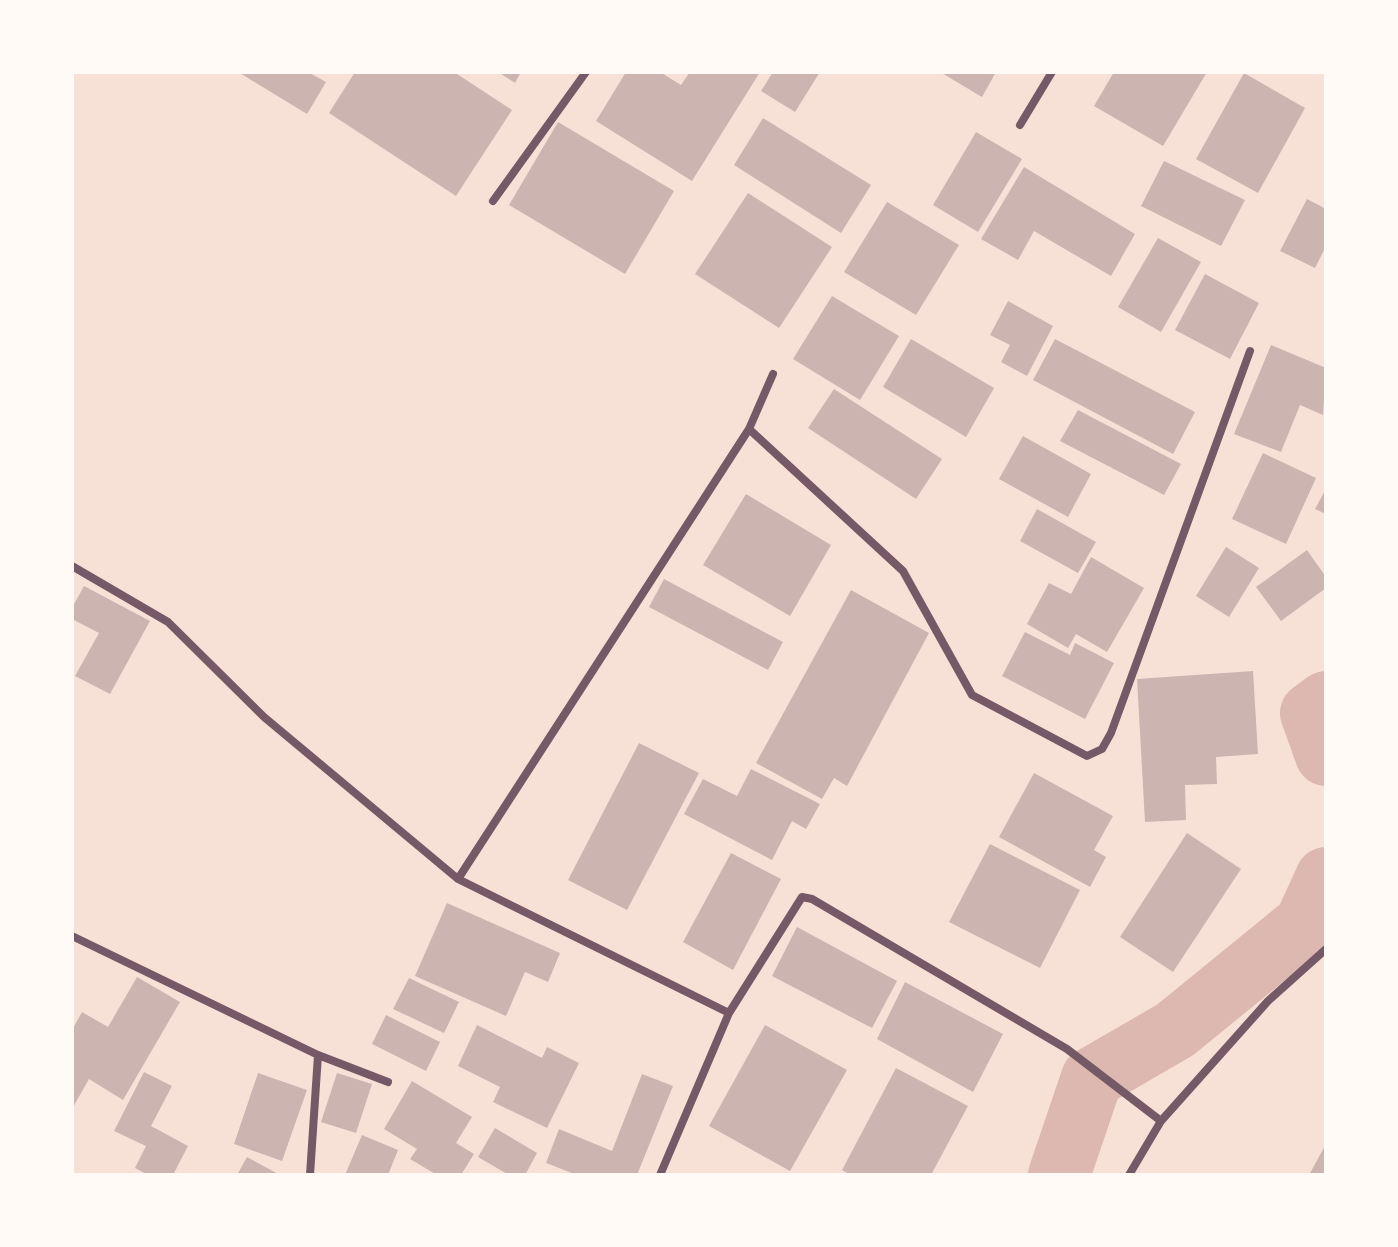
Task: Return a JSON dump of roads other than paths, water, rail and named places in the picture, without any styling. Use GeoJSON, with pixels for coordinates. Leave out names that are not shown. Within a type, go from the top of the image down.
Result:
{"type":"FeatureCollection","features":[{"type":"Feature","properties":{"kind":"street"},"geometry":{"type":"LineString","coordinates":[[493,201],[586,72]]}},
{"type":"Feature","properties":{"kind":"street"},"geometry":{"type":"LineString","coordinates":[[1020,125],[1052,72]]}},
{"type":"Feature","properties":{"kind":"street"},"geometry":{"type":"LineString","coordinates":[[749,429],[903,571],[972,695],[1087,756],[1102,749],[1111,733],[1250,351]]}},
{"type":"Feature","properties":{"kind":"street"},"geometry":{"type":"LineString","coordinates":[[458,879],[749,429],[773,374]]}},
{"type":"Feature","properties":{"kind":"street"},"geometry":{"type":"LineString","coordinates":[[72,566],[168,622],[264,717],[458,879],[729,1013]]}},
{"type":"Feature","properties":{"kind":"street"},"geometry":{"type":"LineString","coordinates":[[660,1175],[729,1013],[802,897],[812,899],[1067,1049],[1161,1121]]}},
{"type":"Feature","properties":{"kind":"street"},"geometry":{"type":"LineString","coordinates":[[72,936],[318,1055],[388,1082]]}},
{"type":"Feature","properties":{"kind":"street"},"geometry":{"type":"LineString","coordinates":[[1129,1175],[1161,1121],[1268,1001],[1326,949]]}},
{"type":"Feature","properties":{"kind":"street"},"geometry":{"type":"LineString","coordinates":[[310,1175],[318,1055]]}},
{"type":"Feature","properties":{"kind":"waterway"},"geometry":{"type":"LineString","coordinates":[[1326,702],[1311,713],[1326,755]]}},
{"type":"Feature","properties":{"kind":"waterway"},"geometry":{"type":"LineString","coordinates":[[1059,1175],[1092,1078],[1175,1030],[1305,924],[1326,878]]}}]}
